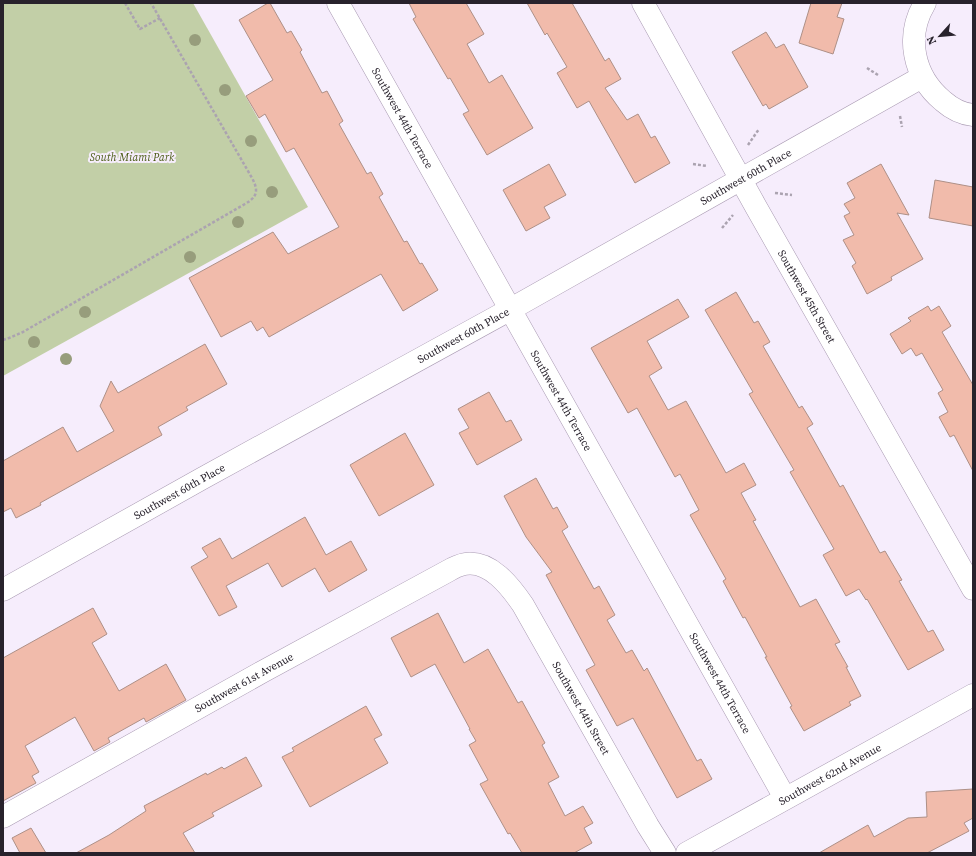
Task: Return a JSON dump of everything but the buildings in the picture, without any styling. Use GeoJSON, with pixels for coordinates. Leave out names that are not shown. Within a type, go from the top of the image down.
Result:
{"type":"FeatureCollection","features":[{"type":"Feature","properties":{"kind":"street","name":"Southwest 44th Terrace"},"geometry":{"type":"LineString","coordinates":[[338,3],[786,798]]}},
{"type":"Feature","properties":{"kind":"street","name":"Southwest 45th Street"},"geometry":{"type":"LineString","coordinates":[[643,3],[973,589]]}},
{"type":"Feature","properties":{"kind":"street"},"geometry":{"type":"LineString","coordinates":[[925,3],[916,22],[913,40],[915,59],[922,77],[934,93],[949,106],[973,115]]}},
{"type":"Feature","properties":{"kind":"street","name":"Southwest 60th Place"},"geometry":{"type":"LineString","coordinates":[[3,590],[511,309],[922,77]]}},
{"type":"Feature","properties":{"kind":"street","name":"Southwest 61st Avenue"},"geometry":{"type":"LineString","coordinates":[[3,817],[262,672],[448,571],[464,564],[471,564],[490,570]]}},
{"type":"Feature","properties":{"kind":"street","name":"Southwest 44th Street"},"geometry":{"type":"LineString","coordinates":[[490,570],[507,584],[526,609],[648,826],[665,853]]}},
{"type":"Feature","properties":{"kind":"street","name":"Southwest 62nd Avenue"},"geometry":{"type":"LineString","coordinates":[[687,853],[973,695]]}},
{"type":"Feature","properties":{"kind":"path"},"geometry":{"type":"LineString","coordinates":[[125,3],[140,29],[160,18]]}},
{"type":"Feature","properties":{"kind":"path"},"geometry":{"type":"LineString","coordinates":[[3,340],[23,332],[249,202],[256,194],[256,189],[252,178],[151,3]]}},
{"type":"Feature","properties":{"kind":"path"},"geometry":{"type":"LineString","coordinates":[[867,68],[880,76]]}},
{"type":"Feature","properties":{"kind":"path"},"geometry":{"type":"LineString","coordinates":[[899,113],[902,127]]}},
{"type":"Feature","properties":{"kind":"path"},"geometry":{"type":"LineString","coordinates":[[747,148],[759,129]]}},
{"type":"Feature","properties":{"kind":"path"},"geometry":{"type":"LineString","coordinates":[[693,164],[711,166]]}},
{"type":"Feature","properties":{"kind":"path"},"geometry":{"type":"LineString","coordinates":[[771,193],[792,195]]}},
{"type":"Feature","properties":{"kind":"path"},"geometry":{"type":"LineString","coordinates":[[722,228],[737,210]]}},
{"type":"Feature","properties":{"kind":"green space","name":"South Miami Park"},"geometry":{"type":"Polygon","coordinates":[[[3,3],[193,3],[308,207],[3,376],[3,3]]]}}]}
